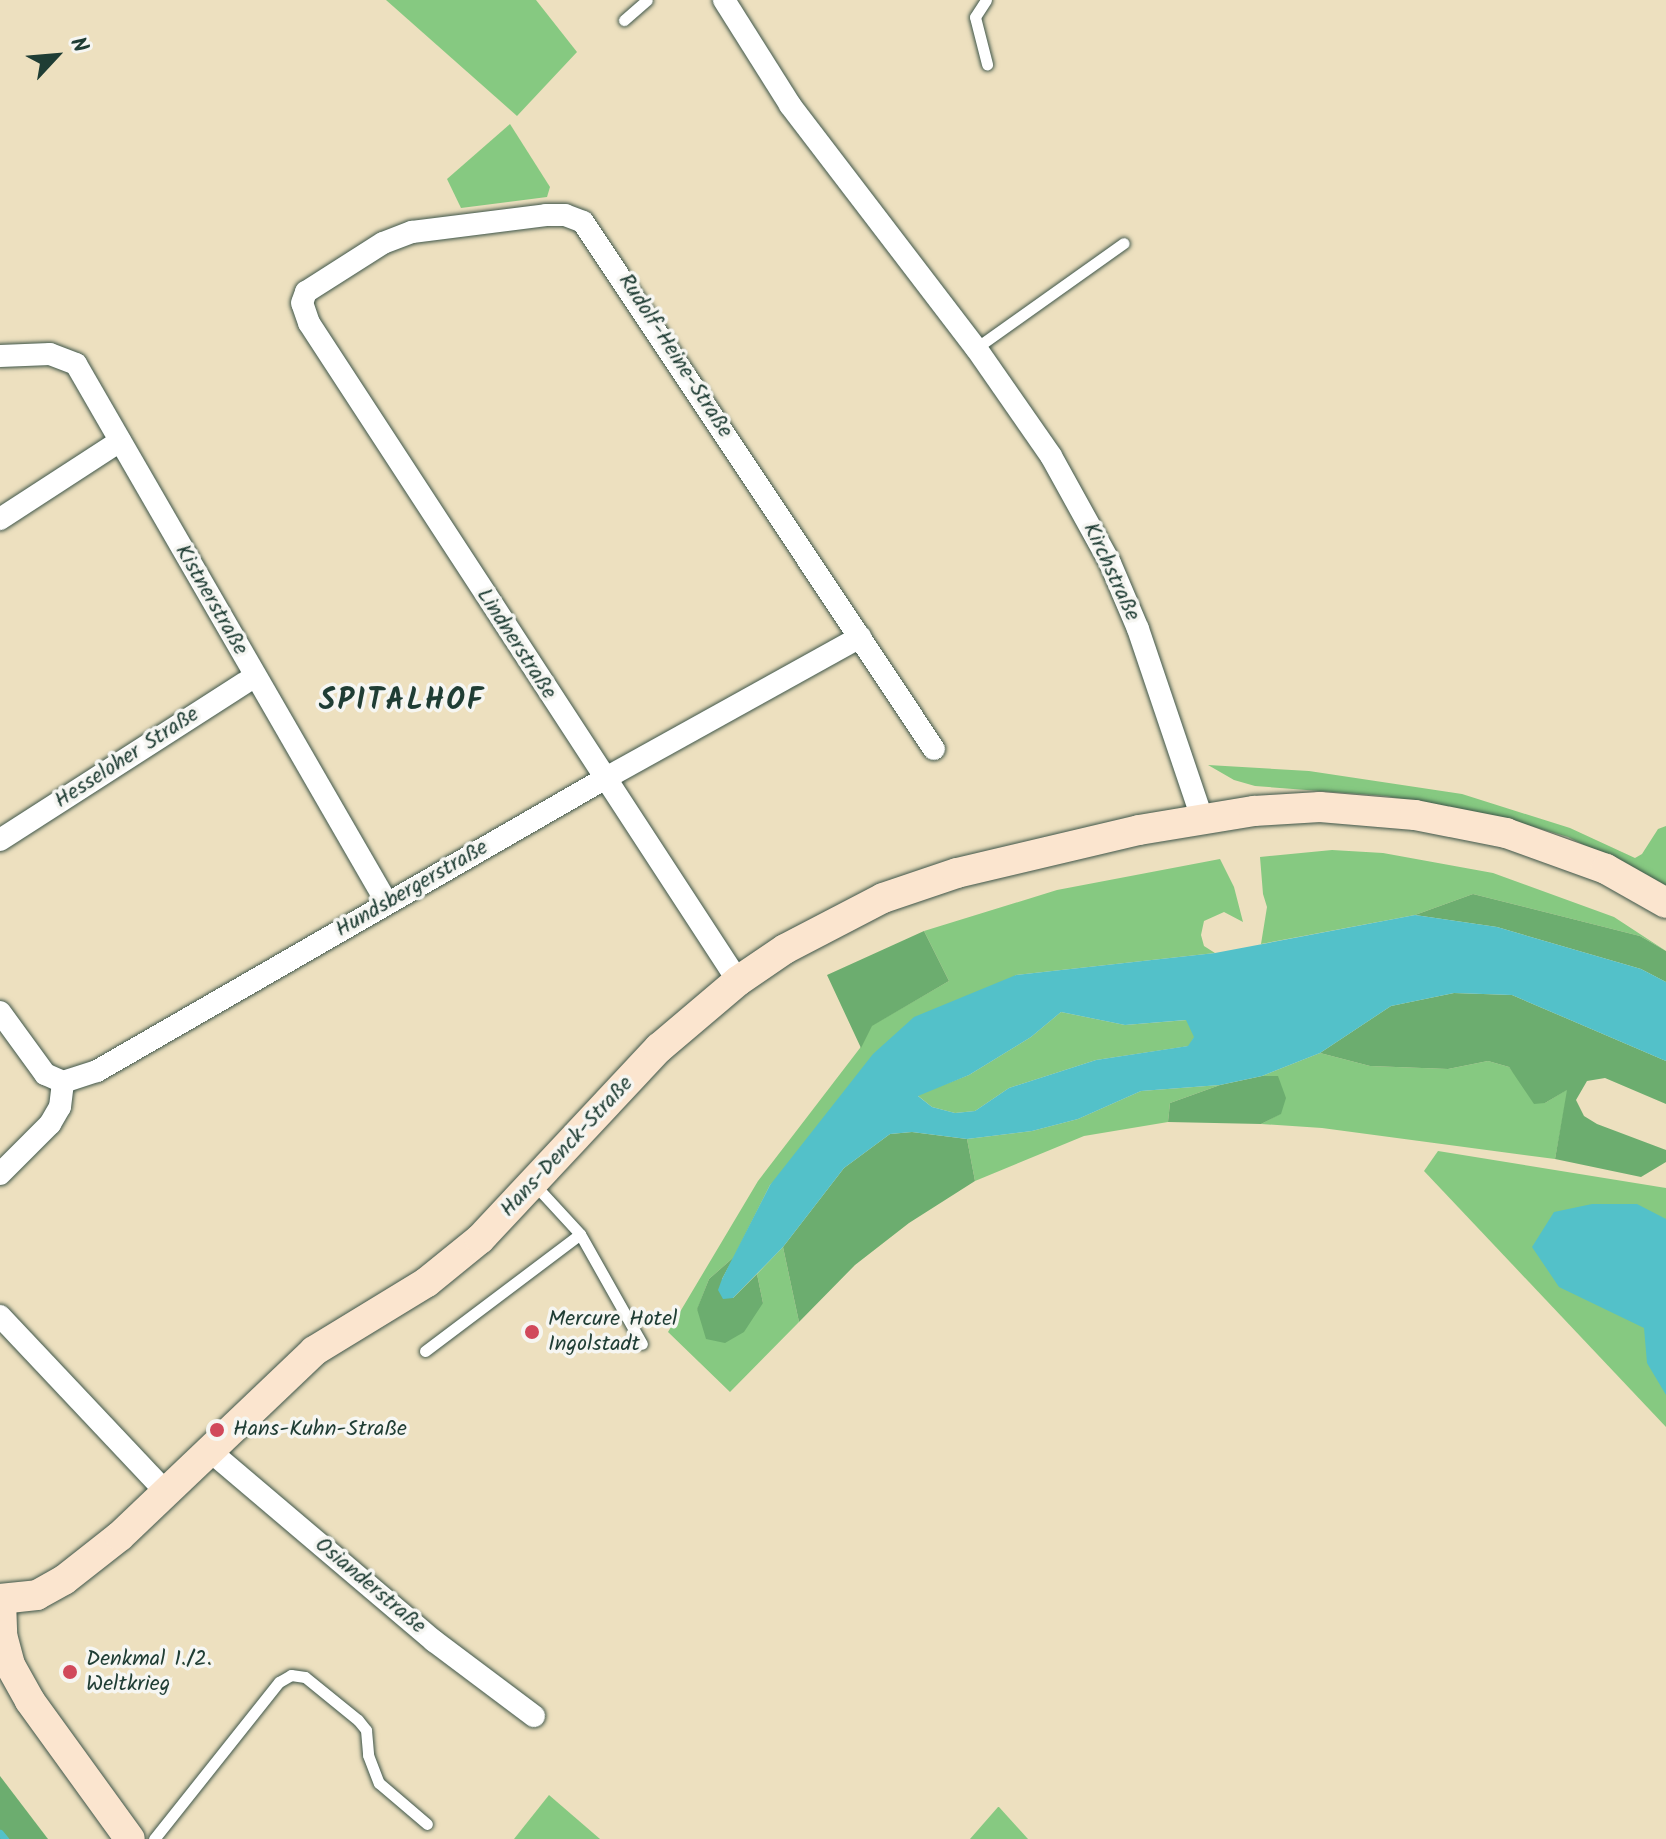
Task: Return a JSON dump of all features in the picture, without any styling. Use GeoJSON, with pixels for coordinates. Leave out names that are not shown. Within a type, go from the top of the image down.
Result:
{"type":"FeatureCollection","features":[{"type":"Feature","properties":{"kind":"street","name":"Kirchstraße"},"geometry":{"type":"LineString","coordinates":[[724,0],[790,105],[976,348],[1051,456],[1110,563],[1138,629],[1202,818]]}},
{"type":"Feature","properties":{"kind":"street","name":"Rudolf-Heine-Straße"},"geometry":{"type":"LineString","coordinates":[[302,303],[306,292],[316,283],[397,236],[546,215],[565,215],[583,222],[934,749]]}},
{"type":"Feature","properties":{"kind":"street","name":"Lindnerstraße"},"geometry":{"type":"LineString","coordinates":[[302,303],[309,323],[738,981]]}},
{"type":"Feature","properties":{"kind":"street","name":"Kistnerstraße"},"geometry":{"type":"LineString","coordinates":[[0,356],[50,354],[76,364],[387,903]]}},
{"type":"Feature","properties":{"kind":"street"},"geometry":{"type":"LineString","coordinates":[[0,519],[120,441]]}},
{"type":"Feature","properties":{"kind":"street","name":"Hundsbergerstraße"},"geometry":{"type":"LineString","coordinates":[[63,1082],[97,1071],[604,779],[860,637]]}},
{"type":"Feature","properties":{"kind":"street","name":"Hesseloher Straße"},"geometry":{"type":"LineString","coordinates":[[0,840],[255,676]]}},
{"type":"Feature","properties":{"kind":"street","name":"Hans-Denck-Straße"},"geometry":{"type":"LineString","coordinates":[[0,1599],[37,1595],[64,1580],[168,1494],[314,1351],[427,1282],[480,1239],[659,1048],[738,981],[785,949],[883,898],[1009,860],[1202,818],[1320,807],[1415,815],[1506,833],[1606,869],[1666,903]]}},
{"type":"Feature","properties":{"kind":"street"},"geometry":{"type":"LineString","coordinates":[[0,1012],[45,1074],[63,1082],[60,1107],[50,1124],[0,1174]]}},
{"type":"Feature","properties":{"kind":"street"},"geometry":{"type":"LineString","coordinates":[[0,1316],[168,1494]]}},
{"type":"Feature","properties":{"kind":"street","name":"Osianderstraße"},"geometry":{"type":"LineString","coordinates":[[210,1451],[434,1641],[534,1716]]}},
{"type":"Feature","properties":{"kind":"street"},"geometry":{"type":"LineString","coordinates":[[0,1599],[2,1635],[10,1665],[30,1701],[130,1839]]}},
{"type":"Feature","properties":{"kind":"lane"},"geometry":{"type":"LineString","coordinates":[[624,20],[647,0]]}},
{"type":"Feature","properties":{"kind":"lane"},"geometry":{"type":"LineString","coordinates":[[986,0],[975,17],[987,64]]}},
{"type":"Feature","properties":{"kind":"lane"},"geometry":{"type":"LineString","coordinates":[[976,348],[1124,243]]}},
{"type":"Feature","properties":{"kind":"lane"},"geometry":{"type":"LineString","coordinates":[[533,1184],[580,1234],[642,1344]]}},
{"type":"Feature","properties":{"kind":"lane"},"geometry":{"type":"LineString","coordinates":[[425,1351],[580,1234]]}},
{"type":"Feature","properties":{"kind":"lane"},"geometry":{"type":"LineString","coordinates":[[154,1839],[279,1682],[291,1675],[305,1677],[358,1720],[366,1730],[368,1755],[379,1783],[427,1824]]}},
{"type":"Feature","properties":{"kind":"green space"},"geometry":{"type":"Polygon","coordinates":[[[386,0],[536,0],[577,52],[517,116],[386,0]]]}},
{"type":"Feature","properties":{"kind":"green space"},"geometry":{"type":"Polygon","coordinates":[[[510,124],[550,187],[547,197],[461,208],[447,179],[510,124]]]}},
{"type":"Feature","properties":{"kind":"green space"},"geometry":{"type":"Polygon","coordinates":[[[1208,765],[1309,771],[1462,794],[1570,828],[1635,858],[1642,854],[1658,829],[1666,826],[1666,886],[1568,837],[1504,818],[1386,796],[1255,786],[1234,780],[1208,765]]]}},
{"type":"Feature","properties":{"kind":"green space"},"geometry":{"type":"Polygon","coordinates":[[[1332,850],[1383,853],[1493,873],[1614,917],[1666,951],[1640,936],[1473,894],[1415,915],[1261,944],[1267,907],[1260,857],[1332,850]]]}},
{"type":"Feature","properties":{"kind":"green space"},"geometry":{"type":"Polygon","coordinates":[[[1220,859],[1234,887],[1243,922],[1224,912],[1204,921],[1201,935],[1204,946],[1215,953],[1016,975],[770,1185],[734,1257],[709,1279],[697,1310],[763,1303],[757,1274],[783,1247],[799,1322],[730,1392],[668,1332],[758,1181],[860,1048],[871,1026],[949,981],[924,931],[1057,890],[1220,859]]]}},
{"type":"Feature","properties":{"kind":"green space"},"geometry":{"type":"Polygon","coordinates":[[[1473,894],[1640,936],[1666,951],[1666,982],[1641,969],[1497,927],[1415,915],[1473,894]]]}},
{"type":"Feature","properties":{"kind":"green space"},"geometry":{"type":"Polygon","coordinates":[[[924,931],[949,981],[872,1026],[861,1048],[827,975],[924,931]]]}},
{"type":"Feature","properties":{"kind":"green space"},"geometry":{"type":"Polygon","coordinates":[[[1454,993],[1512,995],[1666,1061],[1666,1104],[1605,1078],[1587,1081],[1576,1100],[1584,1116],[1597,1124],[1666,1150],[1666,1162],[1641,1177],[1555,1159],[1567,1090],[1545,1103],[1534,1104],[1509,1067],[1488,1061],[1448,1069],[1370,1066],[1320,1053],[1391,1006],[1454,993]]]}},
{"type":"Feature","properties":{"kind":"green space"},"geometry":{"type":"Polygon","coordinates":[[[1061,1012],[1125,1025],[1187,1020],[1195,1036],[1189,1046],[1096,1060],[1009,1088],[975,1111],[955,1113],[932,1107],[917,1095],[969,1075],[1031,1037],[1061,1012]]]}},
{"type":"Feature","properties":{"kind":"green space"},"geometry":{"type":"Polygon","coordinates":[[[1320,1053],[1370,1066],[1448,1069],[1488,1061],[1509,1067],[1525,1087],[1545,1103],[1568,1089],[1555,1159],[1322,1128],[1261,1124],[1280,1114],[1278,1076],[1262,1076],[1320,1053]]]}},
{"type":"Feature","properties":{"kind":"green space"},"geometry":{"type":"Polygon","coordinates":[[[1262,1076],[1278,1076],[1286,1098],[1281,1114],[1261,1124],[1168,1122],[1170,1103],[1220,1085],[1262,1076]]]}},
{"type":"Feature","properties":{"kind":"green space"},"geometry":{"type":"Polygon","coordinates":[[[1220,1085],[1170,1103],[1168,1122],[1084,1136],[975,1181],[967,1139],[1032,1131],[1078,1119],[1141,1091],[1220,1085]]]}},
{"type":"Feature","properties":{"kind":"green space"},"geometry":{"type":"Polygon","coordinates":[[[912,1132],[967,1139],[975,1181],[909,1223],[855,1265],[799,1322],[783,1247],[844,1168],[890,1134],[912,1132]]]}},
{"type":"Feature","properties":{"kind":"green space"},"geometry":{"type":"Polygon","coordinates":[[[1438,1151],[1666,1188],[1666,1427],[1424,1171],[1438,1151]]]}},
{"type":"Feature","properties":{"kind":"green space"},"geometry":{"type":"Polygon","coordinates":[[[734,1257],[722,1279],[733,1298],[757,1274],[763,1303],[744,1332],[725,1343],[706,1339],[697,1309],[709,1279],[734,1257]]]}},
{"type":"Feature","properties":{"kind":"green space"},"geometry":{"type":"Polygon","coordinates":[[[0,1776],[48,1839],[0,1839],[0,1776]]]}},
{"type":"Feature","properties":{"kind":"green space"},"geometry":{"type":"Polygon","coordinates":[[[549,1795],[600,1839],[514,1839],[549,1795]]]}},
{"type":"Feature","properties":{"kind":"green space"},"geometry":{"type":"Polygon","coordinates":[[[999,1807],[1028,1839],[970,1839],[999,1807]]]}},
{"type":"Feature","properties":{"kind":"water"},"geometry":{"type":"Polygon","coordinates":[[[1415,915],[1497,927],[1641,969],[1666,982],[1666,1061],[1512,995],[1454,993],[1391,1006],[1320,1053],[1262,1076],[1220,1085],[1141,1091],[1078,1119],[1032,1131],[967,1139],[912,1132],[890,1134],[844,1168],[783,1247],[733,1298],[723,1299],[718,1290],[722,1279],[770,1185],[873,1054],[914,1017],[1016,975],[1215,953],[1415,915]],[[1061,1012],[1031,1037],[969,1075],[918,1096],[932,1107],[955,1113],[975,1111],[1009,1088],[1096,1060],[1188,1046],[1194,1037],[1186,1020],[1125,1025],[1061,1012]]]}},
{"type":"Feature","properties":{"kind":"water"},"geometry":{"type":"Polygon","coordinates":[[[1592,1204],[1637,1204],[1666,1219],[1666,1395],[1647,1363],[1644,1328],[1559,1287],[1532,1247],[1554,1212],[1592,1204]]]}},
{"type":"Feature","properties":{"kind":"waterway"},"geometry":{"type":"LineString","coordinates":[[0,1833],[5,1839]]}},
{"type":"Feature","properties":{"kind":"place","name":"Mercure Hotel Ingolstadt"},"geometry":{"type":"Point","coordinates":[532,1332]}},
{"type":"Feature","properties":{"kind":"place","name":"Hans-Kuhn-Straße"},"geometry":{"type":"Point","coordinates":[217,1430]}},
{"type":"Feature","properties":{"kind":"place","name":"Denkmal 1./2. Weltkrieg"},"geometry":{"type":"Point","coordinates":[70,1672]}},
{"type":"Feature","properties":{"kind":"district","name":"SPITALHOF"},"geometry":{"type":"Point","coordinates":[402,701]}}]}
